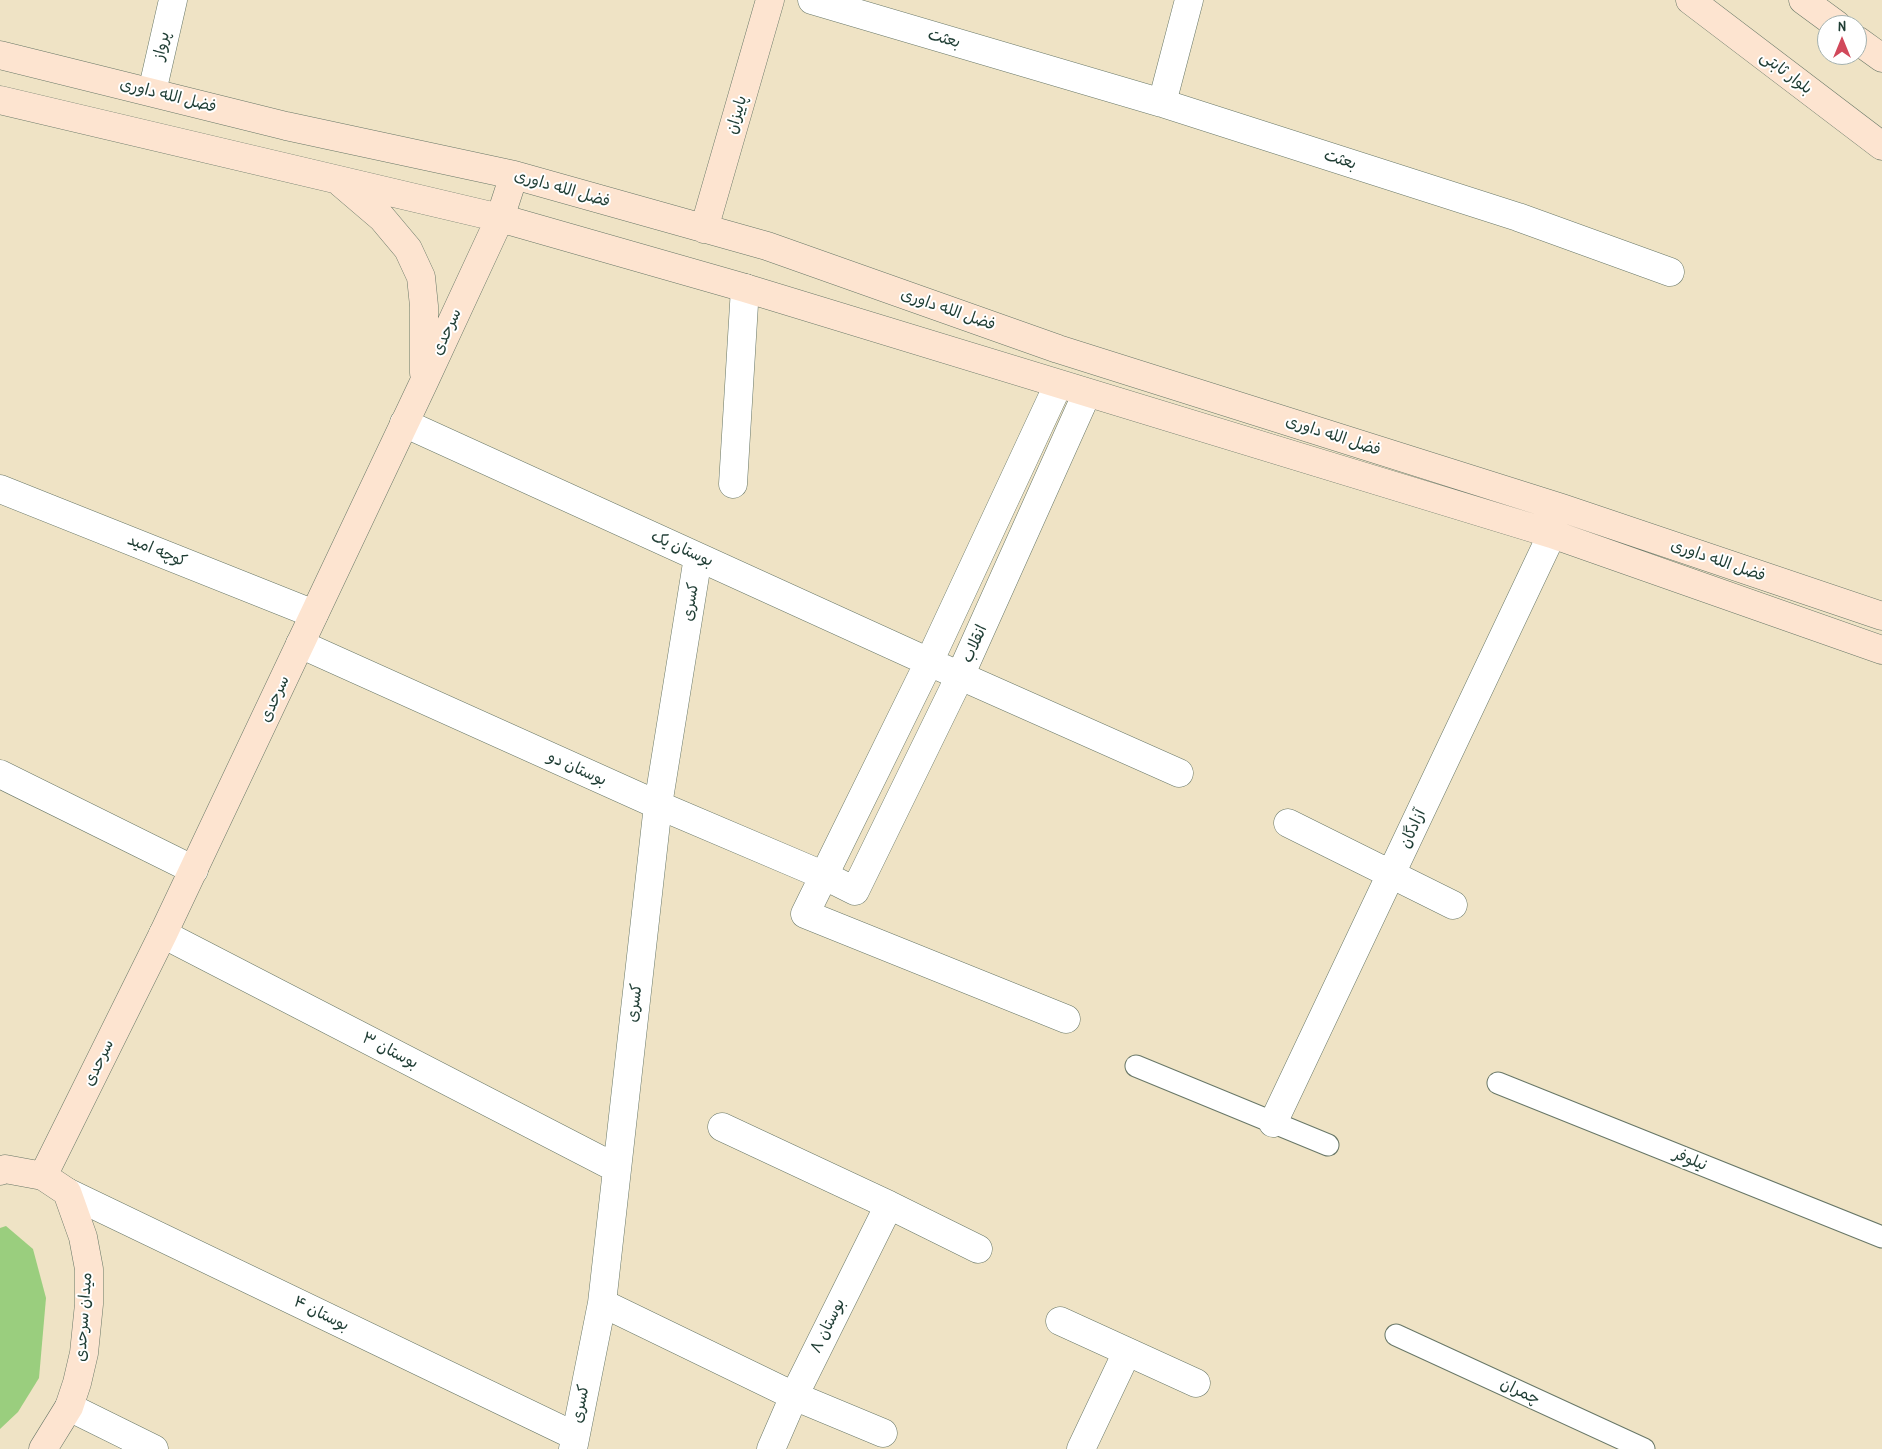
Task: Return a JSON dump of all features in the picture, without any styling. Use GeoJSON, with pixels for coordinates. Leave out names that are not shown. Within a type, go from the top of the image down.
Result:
{"type":"FeatureCollection","features":[{"type":"Feature","properties":{"kind":"main road","name":"پاییزان"},"geometry":{"type":"LineString","coordinates":[[704,229],[770,0]]}},
{"type":"Feature","properties":{"kind":"main road","name":"بلوار ثابتی"},"geometry":{"type":"LineString","coordinates":[[1690,0],[1882,146]]}},
{"type":"Feature","properties":{"kind":"main road"},"geometry":{"type":"LineString","coordinates":[[1804,0],[1824,15]]}},
{"type":"Feature","properties":{"kind":"main road"},"geometry":{"type":"LineString","coordinates":[[1867,47],[1882,58]]}},
{"type":"Feature","properties":{"kind":"main road","name":"فضل الله داوری"},"geometry":{"type":"LineString","coordinates":[[0,55],[286,126],[514,175],[767,246],[1058,349],[1562,508],[1882,616]]}},
{"type":"Feature","properties":{"kind":"main road","name":"فضل الله داوری"},"geometry":{"type":"LineString","coordinates":[[0,100],[500,218],[745,288],[1552,534],[1882,650]]}},
{"type":"Feature","properties":{"kind":"main road","name":"سرحدی"},"geometry":{"type":"LineString","coordinates":[[43,1176],[194,870],[424,382],[500,218],[514,175]]}},
{"type":"Feature","properties":{"kind":"main road"},"geometry":{"type":"LineString","coordinates":[[338,180],[382,218],[408,250],[422,277],[424,382]]}},
{"type":"Feature","properties":{"kind":"main road"},"geometry":{"type":"LineString","coordinates":[[0,1171],[5,1169],[43,1176],[67,1192]]}},
{"type":"Feature","properties":{"kind":"main road","name":"میدان سرحدی"},"geometry":{"type":"LineString","coordinates":[[43,1449],[69,1407],[78,1383],[84,1353],[89,1304],[89,1268],[83,1237],[67,1192]]}},
{"type":"Feature","properties":{"kind":"street","name":"پرواز"},"geometry":{"type":"LineString","coordinates":[[152,92],[173,0]]}},
{"type":"Feature","properties":{"kind":"street","name":"بعثت"},"geometry":{"type":"LineString","coordinates":[[812,0],[1162,103],[1518,217],[1670,272]]}},
{"type":"Feature","properties":{"kind":"street"},"geometry":{"type":"LineString","coordinates":[[1162,103],[1189,0]]}},
{"type":"Feature","properties":{"kind":"street"},"geometry":{"type":"LineString","coordinates":[[733,484],[745,288]]}},
{"type":"Feature","properties":{"kind":"street","name":"انقلاب"},"geometry":{"type":"LineString","coordinates":[[1058,384],[929,662],[805,914],[1066,1019]]}},
{"type":"Feature","properties":{"kind":"street","name":"انقلاب"},"geometry":{"type":"LineString","coordinates":[[855,891],[960,676],[1087,393]]}},
{"type":"Feature","properties":{"kind":"street","name":"بوستان یک"},"geometry":{"type":"LineString","coordinates":[[404,423],[929,662],[1179,773]]}},
{"type":"Feature","properties":{"kind":"street","name":"کوچه امید"},"geometry":{"type":"LineString","coordinates":[[0,489],[314,614]]}},
{"type":"Feature","properties":{"kind":"street","name":"آزادگان"},"geometry":{"type":"LineString","coordinates":[[1272,1123],[1552,534]]}},
{"type":"Feature","properties":{"kind":"street","name":"کسری"},"geometry":{"type":"LineString","coordinates":[[574,1443],[602,1303],[658,805],[698,557]]}},
{"type":"Feature","properties":{"kind":"street","name":"بوستان دو"},"geometry":{"type":"LineString","coordinates":[[300,644],[658,805],[855,891]]}},
{"type":"Feature","properties":{"kind":"street"},"geometry":{"type":"LineString","coordinates":[[0,774],[194,870]]}},
{"type":"Feature","properties":{"kind":"street"},"geometry":{"type":"LineString","coordinates":[[1288,823],[1453,906]]}},
{"type":"Feature","properties":{"kind":"street","name":"بوستان ۳"},"geometry":{"type":"LineString","coordinates":[[163,934],[616,1168]]}},
{"type":"Feature","properties":{"kind":"street"},"geometry":{"type":"LineString","coordinates":[[722,1127],[978,1249]]}},
{"type":"Feature","properties":{"kind":"street","name":"بوستان ۴"},"geometry":{"type":"LineString","coordinates":[[67,1192],[574,1443]]}},
{"type":"Feature","properties":{"kind":"street","name":"بوستان ۸"},"geometry":{"type":"LineString","coordinates":[[771,1449],[794,1396],[889,1205]]}},
{"type":"Feature","properties":{"kind":"street"},"geometry":{"type":"LineString","coordinates":[[602,1303],[794,1396],[883,1433]]}},
{"type":"Feature","properties":{"kind":"street"},"geometry":{"type":"LineString","coordinates":[[1060,1321],[1196,1382]]}},
{"type":"Feature","properties":{"kind":"street"},"geometry":{"type":"LineString","coordinates":[[1081,1449],[1127,1352]]}},
{"type":"Feature","properties":{"kind":"street"},"geometry":{"type":"LineString","coordinates":[[69,1407],[154,1449]]}},
{"type":"Feature","properties":{"kind":"lane"},"geometry":{"type":"LineString","coordinates":[[1136,1066],[1328,1145]]}},
{"type":"Feature","properties":{"kind":"lane","name":"نیلوفر"},"geometry":{"type":"LineString","coordinates":[[1498,1083],[1882,1237]]}},
{"type":"Feature","properties":{"kind":"lane","name":"چمران"},"geometry":{"type":"LineString","coordinates":[[1396,1335],[1644,1449]]}},
{"type":"Feature","properties":{"kind":"green space"},"geometry":{"type":"Polygon","coordinates":[[[6,1226],[33,1249],[46,1298],[39,1378],[18,1412],[0,1429],[0,1228],[6,1226]]]}}]}
